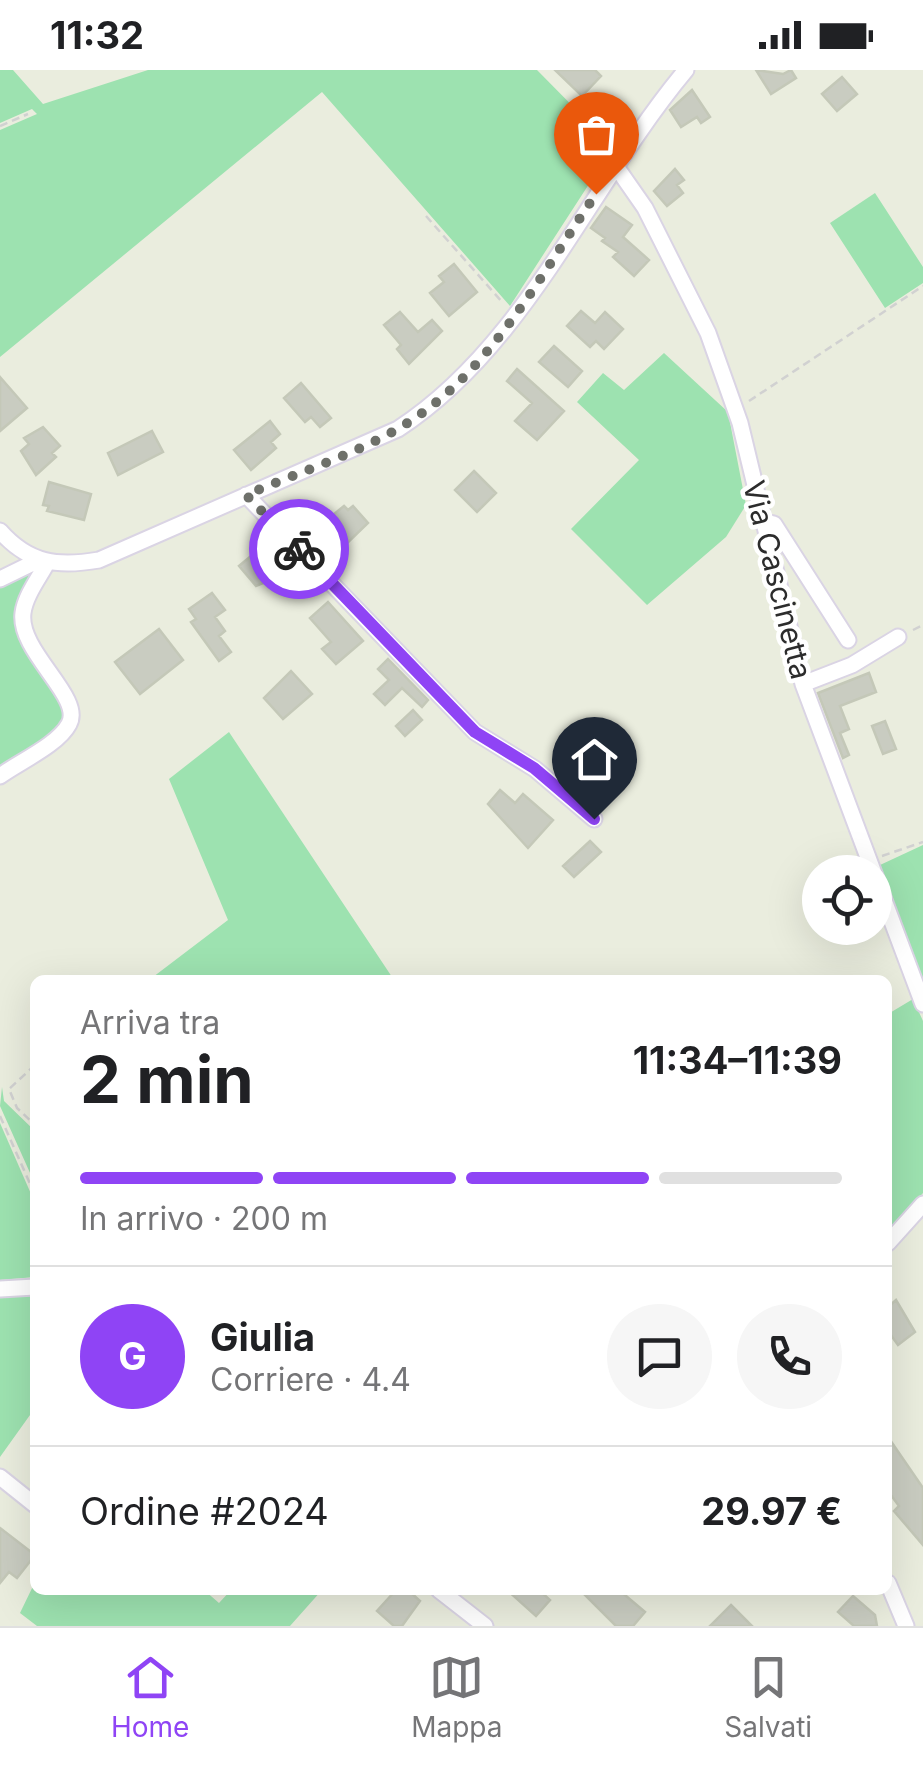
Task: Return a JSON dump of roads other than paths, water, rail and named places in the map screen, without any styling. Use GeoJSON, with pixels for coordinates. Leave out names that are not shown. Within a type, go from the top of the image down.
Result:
{"type":"FeatureCollection","features":[{"type":"Feature","properties":{"kind":"street"},"geometry":{"type":"LineString","coordinates":[[0,579],[43,562],[100,560],[398,429],[425,412],[486,355],[615,165],[686,70]]}},
{"type":"Feature","properties":{"kind":"street","name":"Via Cascinetta"},"geometry":{"type":"LineString","coordinates":[[615,165],[645,208],[708,334],[736,410],[802,684],[923,1004]]}},
{"type":"Feature","properties":{"kind":"street"},"geometry":{"type":"LineString","coordinates":[[246,495],[475,732],[534,768],[594,819]]}},
{"type":"Feature","properties":{"kind":"street"},"geometry":{"type":"LineString","coordinates":[[760,521],[774,524],[848,640]]}},
{"type":"Feature","properties":{"kind":"street"},"geometry":{"type":"LineString","coordinates":[[0,531],[15,548],[43,562]]}},
{"type":"Feature","properties":{"kind":"street"},"geometry":{"type":"LineString","coordinates":[[0,776],[64,730],[71,720],[71,703],[36,656],[23,623],[25,604],[43,562]]}},
{"type":"Feature","properties":{"kind":"street"},"geometry":{"type":"LineString","coordinates":[[802,684],[852,664],[898,637]]}},
{"type":"Feature","properties":{"kind":"street"},"geometry":{"type":"LineString","coordinates":[[892,1239],[923,1204]]}},
{"type":"Feature","properties":{"kind":"street"},"geometry":{"type":"LineString","coordinates":[[0,1289],[30,1287]]}},
{"type":"Feature","properties":{"kind":"street"},"geometry":{"type":"LineString","coordinates":[[0,1477],[30,1501]]}},
{"type":"Feature","properties":{"kind":"street"},"geometry":{"type":"LineString","coordinates":[[892,1593],[906,1626]]}},
{"type":"Feature","properties":{"kind":"street"},"geometry":{"type":"LineString","coordinates":[[445,1595],[485,1626]]}}]}
